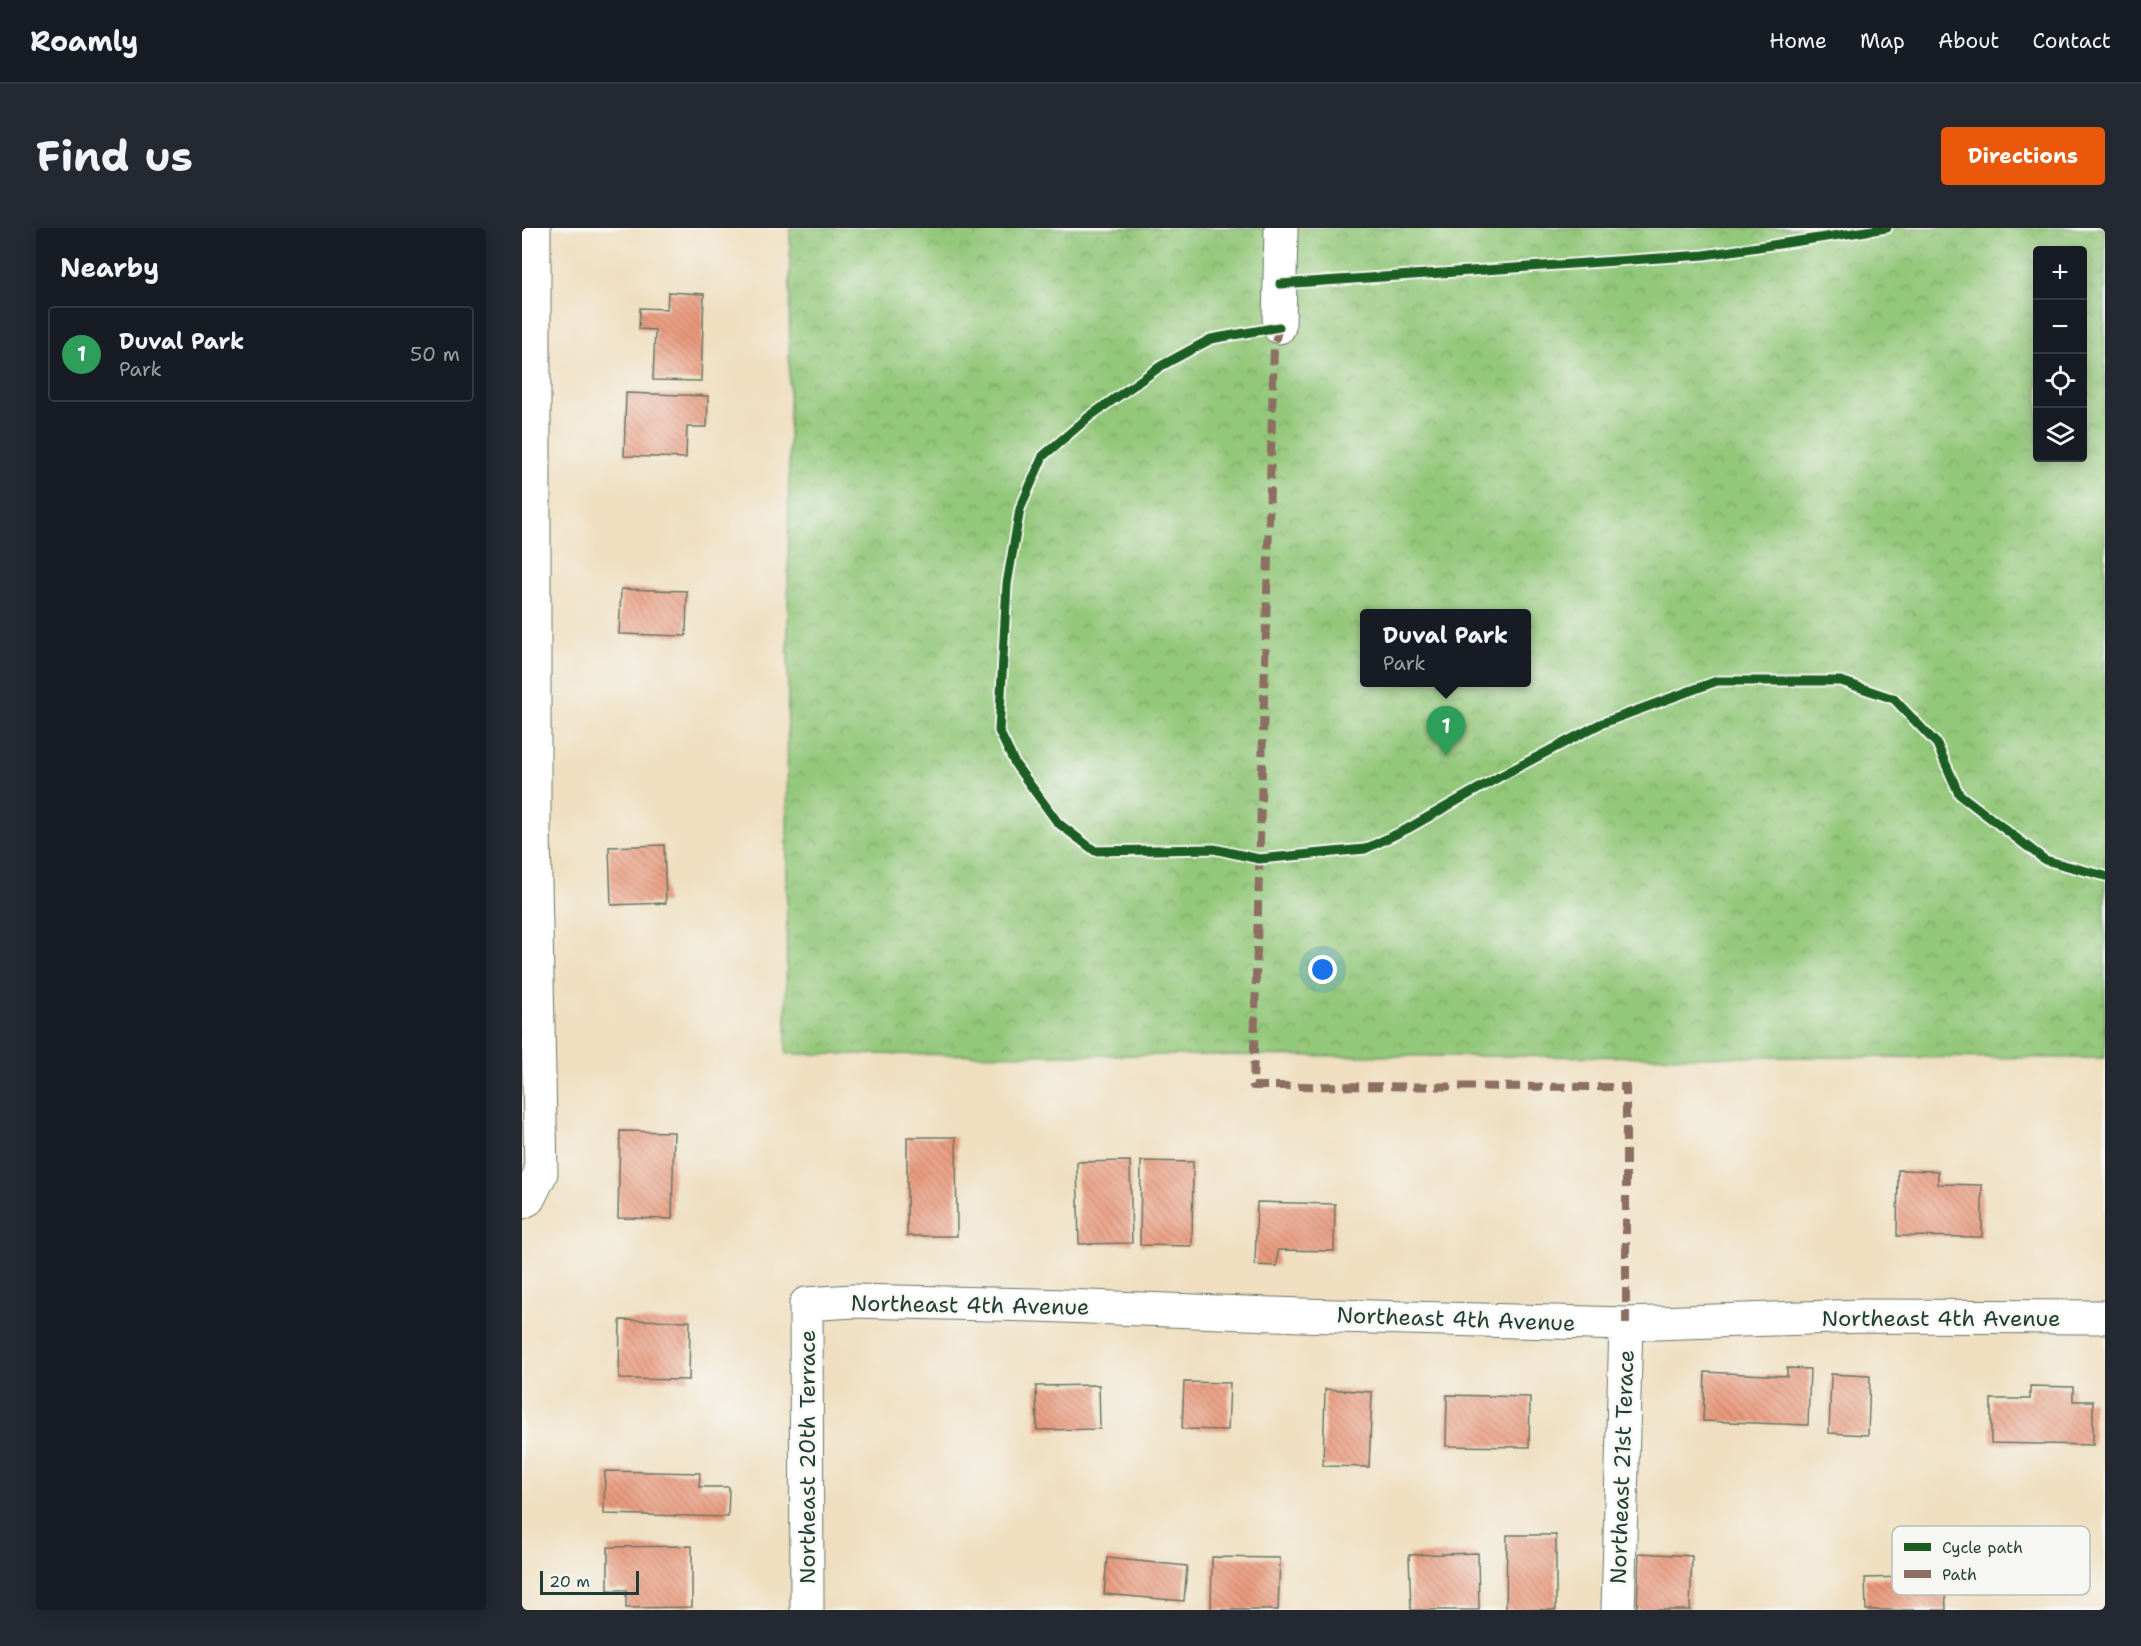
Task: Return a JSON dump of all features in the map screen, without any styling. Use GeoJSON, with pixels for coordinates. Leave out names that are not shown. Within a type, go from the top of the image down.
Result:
{"type":"FeatureCollection","features":[{"type":"Feature","properties":{"kind":"street"},"geometry":{"type":"LineString","coordinates":[[525,1200],[540,1173],[534,831],[534,228]]}},
{"type":"Feature","properties":{"kind":"street"},"geometry":{"type":"LineString","coordinates":[[1279,327],[1281,228]]}},
{"type":"Feature","properties":{"kind":"street","name":"Northeast 4th Avenue"},"geometry":{"type":"LineString","coordinates":[[806,1304],[853,1301],[1025,1305],[1626,1324],[1864,1316],[2105,1317]]}},
{"type":"Feature","properties":{"kind":"street","name":"Northeast 20th Terrace"},"geometry":{"type":"LineString","coordinates":[[806,1304],[807,1610]]}},
{"type":"Feature","properties":{"kind":"street","name":"Northeast 21st Terace"},"geometry":{"type":"LineString","coordinates":[[1618,1610],[1626,1324]]}},
{"type":"Feature","properties":{"kind":"green space"},"geometry":{"type":"Polygon","coordinates":[[[790,228],[2105,228],[2105,1058],[786,1054],[790,228]]]}},
{"type":"Feature","properties":{"kind":"building"},"geometry":{"type":"Polygon","coordinates":[[[668,292],[704,294],[701,381],[653,380],[655,330],[639,329],[640,308],[667,309],[668,292]]]}},
{"type":"Feature","properties":{"kind":"building"},"geometry":{"type":"Polygon","coordinates":[[[626,393],[708,396],[707,427],[687,427],[686,458],[624,456],[626,393]]]}},
{"type":"Feature","properties":{"kind":"building"},"geometry":{"type":"Polygon","coordinates":[[[621,589],[687,591],[686,636],[619,634],[621,589]]]}},
{"type":"Feature","properties":{"kind":"building"},"geometry":{"type":"Polygon","coordinates":[[[664,845],[666,903],[611,905],[609,847],[664,845]]]}},
{"type":"Feature","properties":{"kind":"building"},"geometry":{"type":"Polygon","coordinates":[[[620,1131],[674,1132],[672,1219],[618,1218],[620,1131]]]}},
{"type":"Feature","properties":{"kind":"building"},"geometry":{"type":"Polygon","coordinates":[[[907,1137],[956,1137],[957,1236],[907,1236],[907,1137]]]}},
{"type":"Feature","properties":{"kind":"building"},"geometry":{"type":"Polygon","coordinates":[[[1130,1161],[1132,1243],[1079,1244],[1077,1162],[1130,1161]]]}},
{"type":"Feature","properties":{"kind":"building"},"geometry":{"type":"Polygon","coordinates":[[[1141,1161],[1193,1162],[1192,1246],[1140,1245],[1141,1161]]]}},
{"type":"Feature","properties":{"kind":"building"},"geometry":{"type":"Polygon","coordinates":[[[1898,1170],[1938,1171],[1938,1184],[1982,1185],[1982,1237],[1897,1236],[1898,1170]]]}},
{"type":"Feature","properties":{"kind":"building"},"geometry":{"type":"Polygon","coordinates":[[[1257,1202],[1335,1204],[1334,1251],[1278,1250],[1277,1266],[1255,1265],[1257,1202]]]}},
{"type":"Feature","properties":{"kind":"building"},"geometry":{"type":"Polygon","coordinates":[[[620,1320],[690,1321],[689,1380],[619,1379],[620,1320]]]}},
{"type":"Feature","properties":{"kind":"building"},"geometry":{"type":"Polygon","coordinates":[[[1787,1368],[1810,1369],[1808,1425],[1703,1421],[1705,1372],[1787,1376],[1787,1368]]]}},
{"type":"Feature","properties":{"kind":"building"},"geometry":{"type":"Polygon","coordinates":[[[1831,1374],[1870,1376],[1868,1435],[1829,1433],[1831,1374]]]}},
{"type":"Feature","properties":{"kind":"building"},"geometry":{"type":"Polygon","coordinates":[[[1184,1382],[1230,1383],[1228,1430],[1182,1429],[1184,1382]]]}},
{"type":"Feature","properties":{"kind":"building"},"geometry":{"type":"Polygon","coordinates":[[[1099,1385],[1100,1429],[1037,1430],[1036,1386],[1099,1385]]]}},
{"type":"Feature","properties":{"kind":"building"},"geometry":{"type":"Polygon","coordinates":[[[2030,1386],[2073,1387],[2073,1401],[2093,1401],[2093,1445],[1991,1443],[1991,1399],[2030,1399],[2030,1386]]]}},
{"type":"Feature","properties":{"kind":"building"},"geometry":{"type":"Polygon","coordinates":[[[1325,1389],[1372,1392],[1369,1467],[1323,1466],[1325,1389]]]}},
{"type":"Feature","properties":{"kind":"building"},"geometry":{"type":"Polygon","coordinates":[[[1447,1395],[1530,1397],[1529,1447],[1446,1446],[1447,1395]]]}},
{"type":"Feature","properties":{"kind":"building"},"geometry":{"type":"Polygon","coordinates":[[[605,1471],[700,1473],[699,1487],[729,1487],[728,1517],[604,1514],[605,1471]]]}},
{"type":"Feature","properties":{"kind":"building"},"geometry":{"type":"Polygon","coordinates":[[[1507,1535],[1556,1535],[1556,1610],[1506,1610],[1507,1535]]]}},
{"type":"Feature","properties":{"kind":"building"},"geometry":{"type":"Polygon","coordinates":[[[692,1546],[692,1607],[626,1608],[626,1590],[608,1590],[608,1547],[692,1546]]]}},
{"type":"Feature","properties":{"kind":"building"},"geometry":{"type":"Polygon","coordinates":[[[1478,1553],[1479,1610],[1411,1610],[1409,1555],[1478,1553]]]}},
{"type":"Feature","properties":{"kind":"building"},"geometry":{"type":"Polygon","coordinates":[[[1639,1553],[1692,1556],[1690,1610],[1637,1610],[1639,1553]]]}},
{"type":"Feature","properties":{"kind":"building"},"geometry":{"type":"Polygon","coordinates":[[[1212,1557],[1280,1558],[1278,1610],[1211,1610],[1212,1557]]]}},
{"type":"Feature","properties":{"kind":"building"},"geometry":{"type":"Polygon","coordinates":[[[1107,1558],[1187,1566],[1184,1601],[1104,1594],[1107,1558]]]}},
{"type":"Feature","properties":{"kind":"building"},"geometry":{"type":"Polygon","coordinates":[[[1892,1577],[1892,1595],[1946,1595],[1946,1610],[1866,1610],[1865,1578],[1892,1577]]]}},
{"type":"Feature","properties":{"kind":"marked path"},"geometry":{"type":"LineString","coordinates":[[1279,327],[1274,346],[1253,1086],[1626,1087],[1626,1324]]}},
{"type":"Feature","properties":{"kind":"cycle path"},"geometry":{"type":"LineString","coordinates":[[1280,284],[1704,255],[1887,228]]}},
{"type":"Feature","properties":{"kind":"cycle path"},"geometry":{"type":"LineString","coordinates":[[1279,327],[1211,339],[1161,366],[1090,416],[1043,456],[1020,509],[1007,584],[999,731],[1015,764],[1058,823],[1095,851],[1214,849],[1259,859],[1365,849],[1407,829],[1600,724],[1717,681],[1841,681],[1894,699],[1937,744],[1959,794],[2045,860],[2105,876]]}},
{"type":"Feature","properties":{"kind":"place","name":"Duval Park"},"geometry":{"type":"Point","coordinates":[1446,756]}}]}
